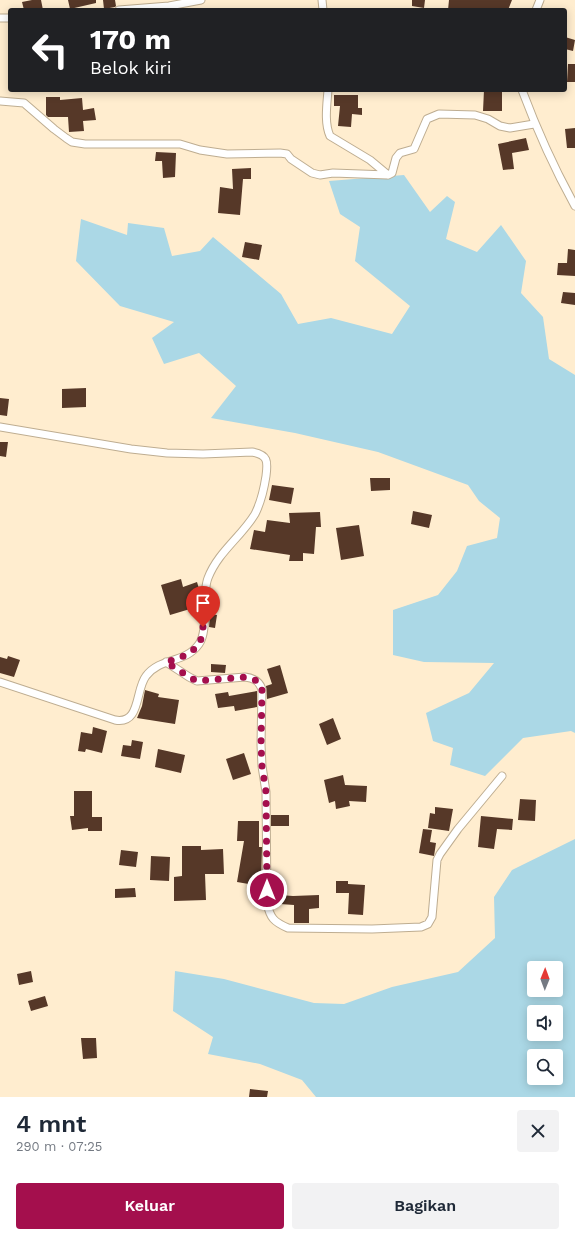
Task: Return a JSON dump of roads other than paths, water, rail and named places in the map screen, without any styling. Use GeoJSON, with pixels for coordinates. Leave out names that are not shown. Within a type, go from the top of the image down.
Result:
{"type":"FeatureCollection","features":[{"type":"Feature","properties":{"kind":"street"},"geometry":{"type":"LineString","coordinates":[[144,8],[169,6],[201,0]]}},
{"type":"Feature","properties":{"kind":"street"},"geometry":{"type":"LineString","coordinates":[[328,92],[327,117],[328,132],[330,136],[370,160],[388,175]]}},
{"type":"Feature","properties":{"kind":"street"},"geometry":{"type":"LineString","coordinates":[[523,92],[534,124],[575,206]]}},
{"type":"Feature","properties":{"kind":"street"},"geometry":{"type":"LineString","coordinates":[[0,101],[24,103],[54,130],[72,142],[85,144],[180,144],[200,150],[227,154],[288,154],[291,158],[312,173],[320,175],[334,173],[388,175],[392,173],[396,158],[400,153],[414,149],[427,119],[439,114],[474,115],[488,119],[500,126],[510,128],[534,124]]}},
{"type":"Feature","properties":{"kind":"street"},"geometry":{"type":"LineString","coordinates":[[0,427],[131,449],[167,453],[196,454],[246,451],[260,454],[265,457],[267,462],[267,471],[261,502],[248,523],[227,547],[207,579],[205,589],[203,634],[200,643],[185,656],[166,662],[152,669],[145,676],[134,712],[128,718],[121,721],[0,682]]}},
{"type":"Feature","properties":{"kind":"street"},"geometry":{"type":"LineString","coordinates":[[166,662],[197,681],[245,677],[259,682],[262,689],[261,745],[262,766],[266,792],[267,903],[269,913],[273,919],[279,924],[288,928],[372,929],[421,927],[428,924],[432,917],[437,860],[458,829],[502,776]]}},
{"type":"Feature","properties":{"kind":"water"},"geometry":{"type":"Polygon","coordinates":[[[404,175],[430,212],[447,196],[455,202],[446,239],[477,252],[501,225],[526,261],[521,293],[543,317],[549,359],[575,375],[575,733],[571,731],[523,738],[485,776],[450,765],[453,748],[433,741],[426,713],[469,693],[494,663],[424,662],[393,655],[393,610],[438,595],[457,571],[467,546],[497,538],[500,518],[479,501],[468,485],[378,452],[295,433],[211,418],[236,386],[199,353],[164,364],[152,338],[174,322],[120,306],[76,261],[81,219],[127,235],[128,223],[164,228],[172,256],[200,251],[213,237],[281,294],[298,324],[331,318],[392,334],[410,306],[355,261],[360,227],[340,214],[329,181],[404,175]]]}},
{"type":"Feature","properties":{"kind":"water"},"geometry":{"type":"Polygon","coordinates":[[[575,839],[575,1097],[316,1097],[302,1080],[260,1064],[208,1054],[213,1037],[173,1011],[175,971],[224,979],[314,1003],[344,1004],[392,987],[458,972],[495,938],[494,897],[512,870],[575,839]]]}}]}
